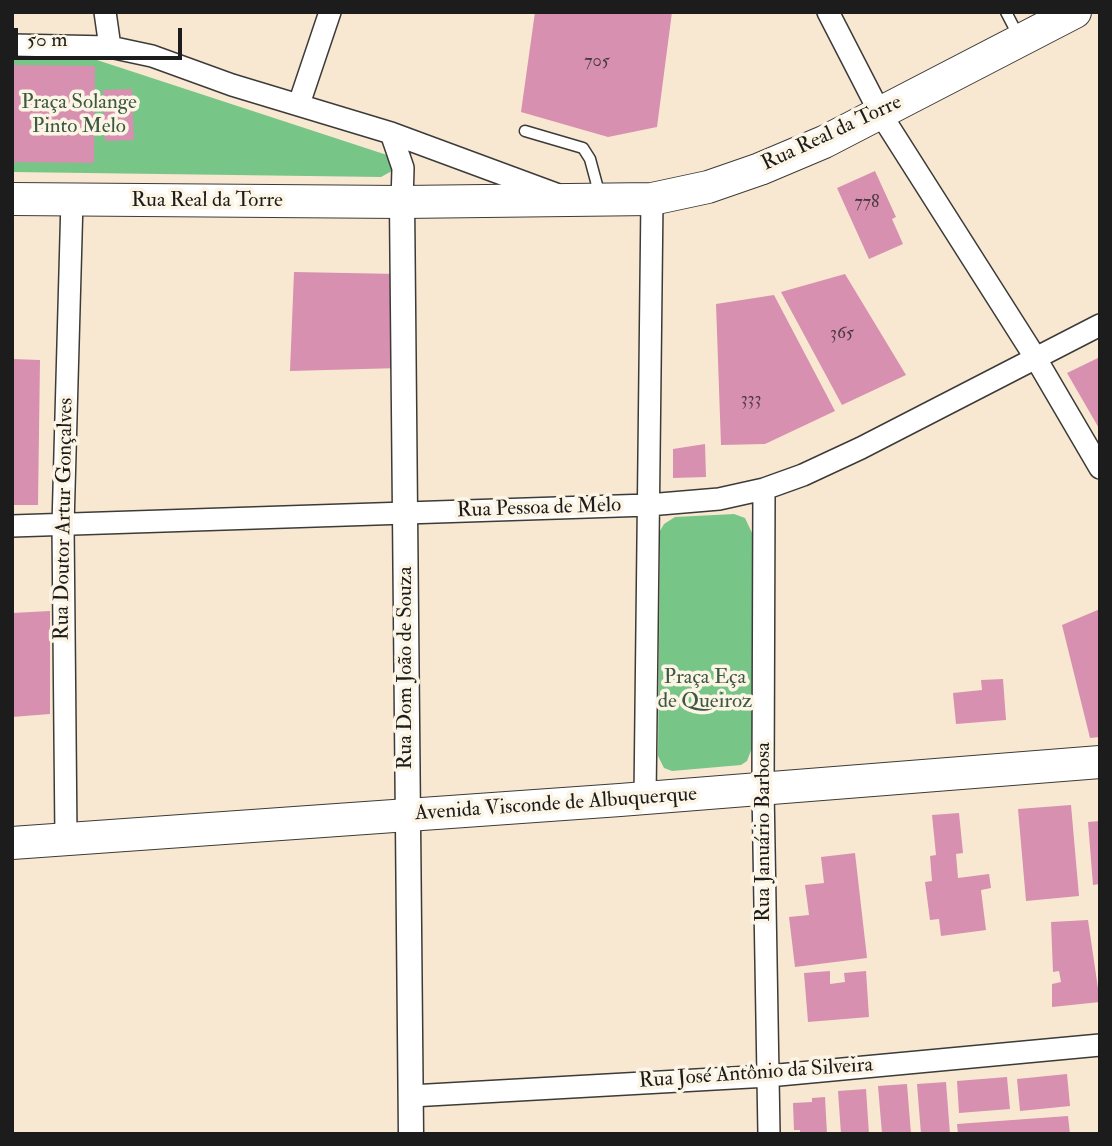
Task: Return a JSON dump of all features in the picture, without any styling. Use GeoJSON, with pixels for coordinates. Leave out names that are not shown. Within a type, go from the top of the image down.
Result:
{"type":"FeatureCollection","features":[{"type":"Feature","properties":{"kind":"main road","name":"Rua Real da Torre"},"geometry":{"type":"LineString","coordinates":[[12,199],[402,202],[652,198],[708,187],[824,142],[1075,12]]}},
{"type":"Feature","properties":{"kind":"main road","name":"Avenida Visconde de Albuquerque"},"geometry":{"type":"LineString","coordinates":[[12,843],[406,816],[1100,762]]}},
{"type":"Feature","properties":{"kind":"street"},"geometry":{"type":"LineString","coordinates":[[106,12],[110,47]]}},
{"type":"Feature","properties":{"kind":"street"},"geometry":{"type":"LineString","coordinates":[[299,104],[330,12]]}},
{"type":"Feature","properties":{"kind":"street"},"geometry":{"type":"LineString","coordinates":[[828,12],[880,113],[1035,357],[1100,468]]}},
{"type":"Feature","properties":{"kind":"street","name":"Rua Real da Torre"},"geometry":{"type":"LineString","coordinates":[[12,45],[110,47],[152,56],[232,85],[391,133],[586,199]]}},
{"type":"Feature","properties":{"kind":"street"},"geometry":{"type":"LineString","coordinates":[[391,133],[402,168],[402,202]]}},
{"type":"Feature","properties":{"kind":"street"},"geometry":{"type":"LineString","coordinates":[[645,798],[652,198]]}},
{"type":"Feature","properties":{"kind":"street","name":"Rua Doutor Artur Gonçalves"},"geometry":{"type":"LineString","coordinates":[[66,839],[63,525],[72,200]]}},
{"type":"Feature","properties":{"kind":"street","name":"Rua Dom João de Souza"},"geometry":{"type":"LineString","coordinates":[[402,202],[411,1134]]}},
{"type":"Feature","properties":{"kind":"street","name":"Rua Pessoa de Melo"},"geometry":{"type":"LineString","coordinates":[[12,526],[648,505],[719,499],[764,489],[803,475],[1100,325]]}},
{"type":"Feature","properties":{"kind":"street","name":"Rua Januário Barbosa"},"geometry":{"type":"LineString","coordinates":[[764,489],[763,789],[769,1134]]}},
{"type":"Feature","properties":{"kind":"street","name":"Rua José Antônio da Silveira"},"geometry":{"type":"LineString","coordinates":[[411,1096],[768,1076],[1100,1045]]}},
{"type":"Feature","properties":{"kind":"lane"},"geometry":{"type":"LineString","coordinates":[[1006,12],[1021,40]]}},
{"type":"Feature","properties":{"kind":"lane"},"geometry":{"type":"LineString","coordinates":[[526,131],[583,148],[590,159],[586,199]]}},
{"type":"Feature","properties":{"kind":"green space","name":"Praça Solange Pinto Melo"},"geometry":{"type":"Polygon","coordinates":[[[12,56],[97,60],[387,155],[392,171],[381,177],[12,172],[12,56]]]}},
{"type":"Feature","properties":{"kind":"green space","name":"Praça Eça de Queiroz"},"geometry":{"type":"Polygon","coordinates":[[[734,514],[745,518],[753,535],[752,748],[747,761],[741,765],[672,771],[664,768],[658,756],[660,531],[664,524],[675,517],[734,514]]]}},
{"type":"Feature","properties":{"kind":"building"},"geometry":{"type":"Polygon","coordinates":[[[535,12],[672,12],[657,127],[608,137],[521,112],[535,12]]]}},
{"type":"Feature","properties":{"kind":"building"},"geometry":{"type":"Polygon","coordinates":[[[12,65],[95,66],[94,163],[12,162],[12,65]]]}},
{"type":"Feature","properties":{"kind":"building"},"geometry":{"type":"Polygon","coordinates":[[[132,89],[134,140],[105,141],[103,90],[132,89]]]}},
{"type":"Feature","properties":{"kind":"building"},"geometry":{"type":"Polygon","coordinates":[[[875,171],[896,217],[892,219],[903,244],[869,259],[837,188],[875,171]]]}},
{"type":"Feature","properties":{"kind":"building"},"geometry":{"type":"Polygon","coordinates":[[[294,272],[399,274],[400,368],[290,371],[294,272]]]}},
{"type":"Feature","properties":{"kind":"building"},"geometry":{"type":"Polygon","coordinates":[[[845,274],[906,375],[842,405],[781,292],[845,274]]]}},
{"type":"Feature","properties":{"kind":"building"},"geometry":{"type":"Polygon","coordinates":[[[774,295],[835,411],[765,444],[721,445],[716,304],[774,295]]]}},
{"type":"Feature","properties":{"kind":"building"},"geometry":{"type":"Polygon","coordinates":[[[1100,357],[1100,430],[1067,373],[1100,357]]]}},
{"type":"Feature","properties":{"kind":"building"},"geometry":{"type":"Polygon","coordinates":[[[12,359],[40,360],[38,505],[12,505],[12,359]]]}},
{"type":"Feature","properties":{"kind":"building"},"geometry":{"type":"Polygon","coordinates":[[[705,444],[706,477],[673,478],[673,449],[705,444]]]}},
{"type":"Feature","properties":{"kind":"building"},"geometry":{"type":"Polygon","coordinates":[[[1100,609],[1100,737],[1090,738],[1062,625],[1100,609]]]}},
{"type":"Feature","properties":{"kind":"building"},"geometry":{"type":"Polygon","coordinates":[[[50,611],[50,714],[12,717],[12,613],[50,611]]]}},
{"type":"Feature","properties":{"kind":"building"},"geometry":{"type":"Polygon","coordinates":[[[1003,679],[1006,720],[956,724],[953,693],[982,690],[981,680],[1003,679]]]}},
{"type":"Feature","properties":{"kind":"building"},"geometry":{"type":"Polygon","coordinates":[[[1071,805],[1079,896],[1026,901],[1018,809],[1071,805]]]}},
{"type":"Feature","properties":{"kind":"building"},"geometry":{"type":"Polygon","coordinates":[[[959,813],[963,853],[956,854],[958,878],[989,874],[991,888],[981,890],[986,930],[941,936],[939,919],[930,920],[925,882],[932,881],[930,856],[936,855],[932,815],[959,813]]]}},
{"type":"Feature","properties":{"kind":"building"},"geometry":{"type":"Polygon","coordinates":[[[1100,821],[1100,884],[1093,885],[1088,822],[1100,821]]]}},
{"type":"Feature","properties":{"kind":"building"},"geometry":{"type":"Polygon","coordinates":[[[855,853],[867,958],[795,967],[789,917],[809,915],[805,885],[824,883],[821,857],[855,853]]]}},
{"type":"Feature","properties":{"kind":"building"},"geometry":{"type":"Polygon","coordinates":[[[1088,920],[1100,1002],[1052,1007],[1052,984],[1061,982],[1059,971],[1053,972],[1051,922],[1088,920]]]}},
{"type":"Feature","properties":{"kind":"building"},"geometry":{"type":"Polygon","coordinates":[[[830,971],[830,984],[845,982],[844,973],[866,971],[869,1017],[808,1022],[804,973],[830,971]]]}},
{"type":"Feature","properties":{"kind":"building"},"geometry":{"type":"Polygon","coordinates":[[[1067,1074],[1070,1106],[1020,1111],[1017,1079],[1067,1074]]]}},
{"type":"Feature","properties":{"kind":"building"},"geometry":{"type":"Polygon","coordinates":[[[1007,1077],[1010,1109],[959,1113],[957,1081],[1007,1077]]]}},
{"type":"Feature","properties":{"kind":"building"},"geometry":{"type":"Polygon","coordinates":[[[946,1082],[950,1134],[921,1134],[917,1084],[946,1082]]]}},
{"type":"Feature","properties":{"kind":"building"},"geometry":{"type":"Polygon","coordinates":[[[907,1084],[911,1134],[882,1134],[878,1086],[907,1084]]]}},
{"type":"Feature","properties":{"kind":"building"},"geometry":{"type":"Polygon","coordinates":[[[866,1089],[869,1134],[841,1134],[838,1091],[866,1089]]]}},
{"type":"Feature","properties":{"kind":"building"},"geometry":{"type":"Polygon","coordinates":[[[825,1097],[827,1134],[800,1134],[800,1130],[794,1130],[793,1103],[812,1102],[812,1098],[825,1097]]]}},
{"type":"Feature","properties":{"kind":"building"},"geometry":{"type":"Polygon","coordinates":[[[1068,1116],[1070,1134],[958,1134],[957,1124],[1068,1116]]]}}]}
